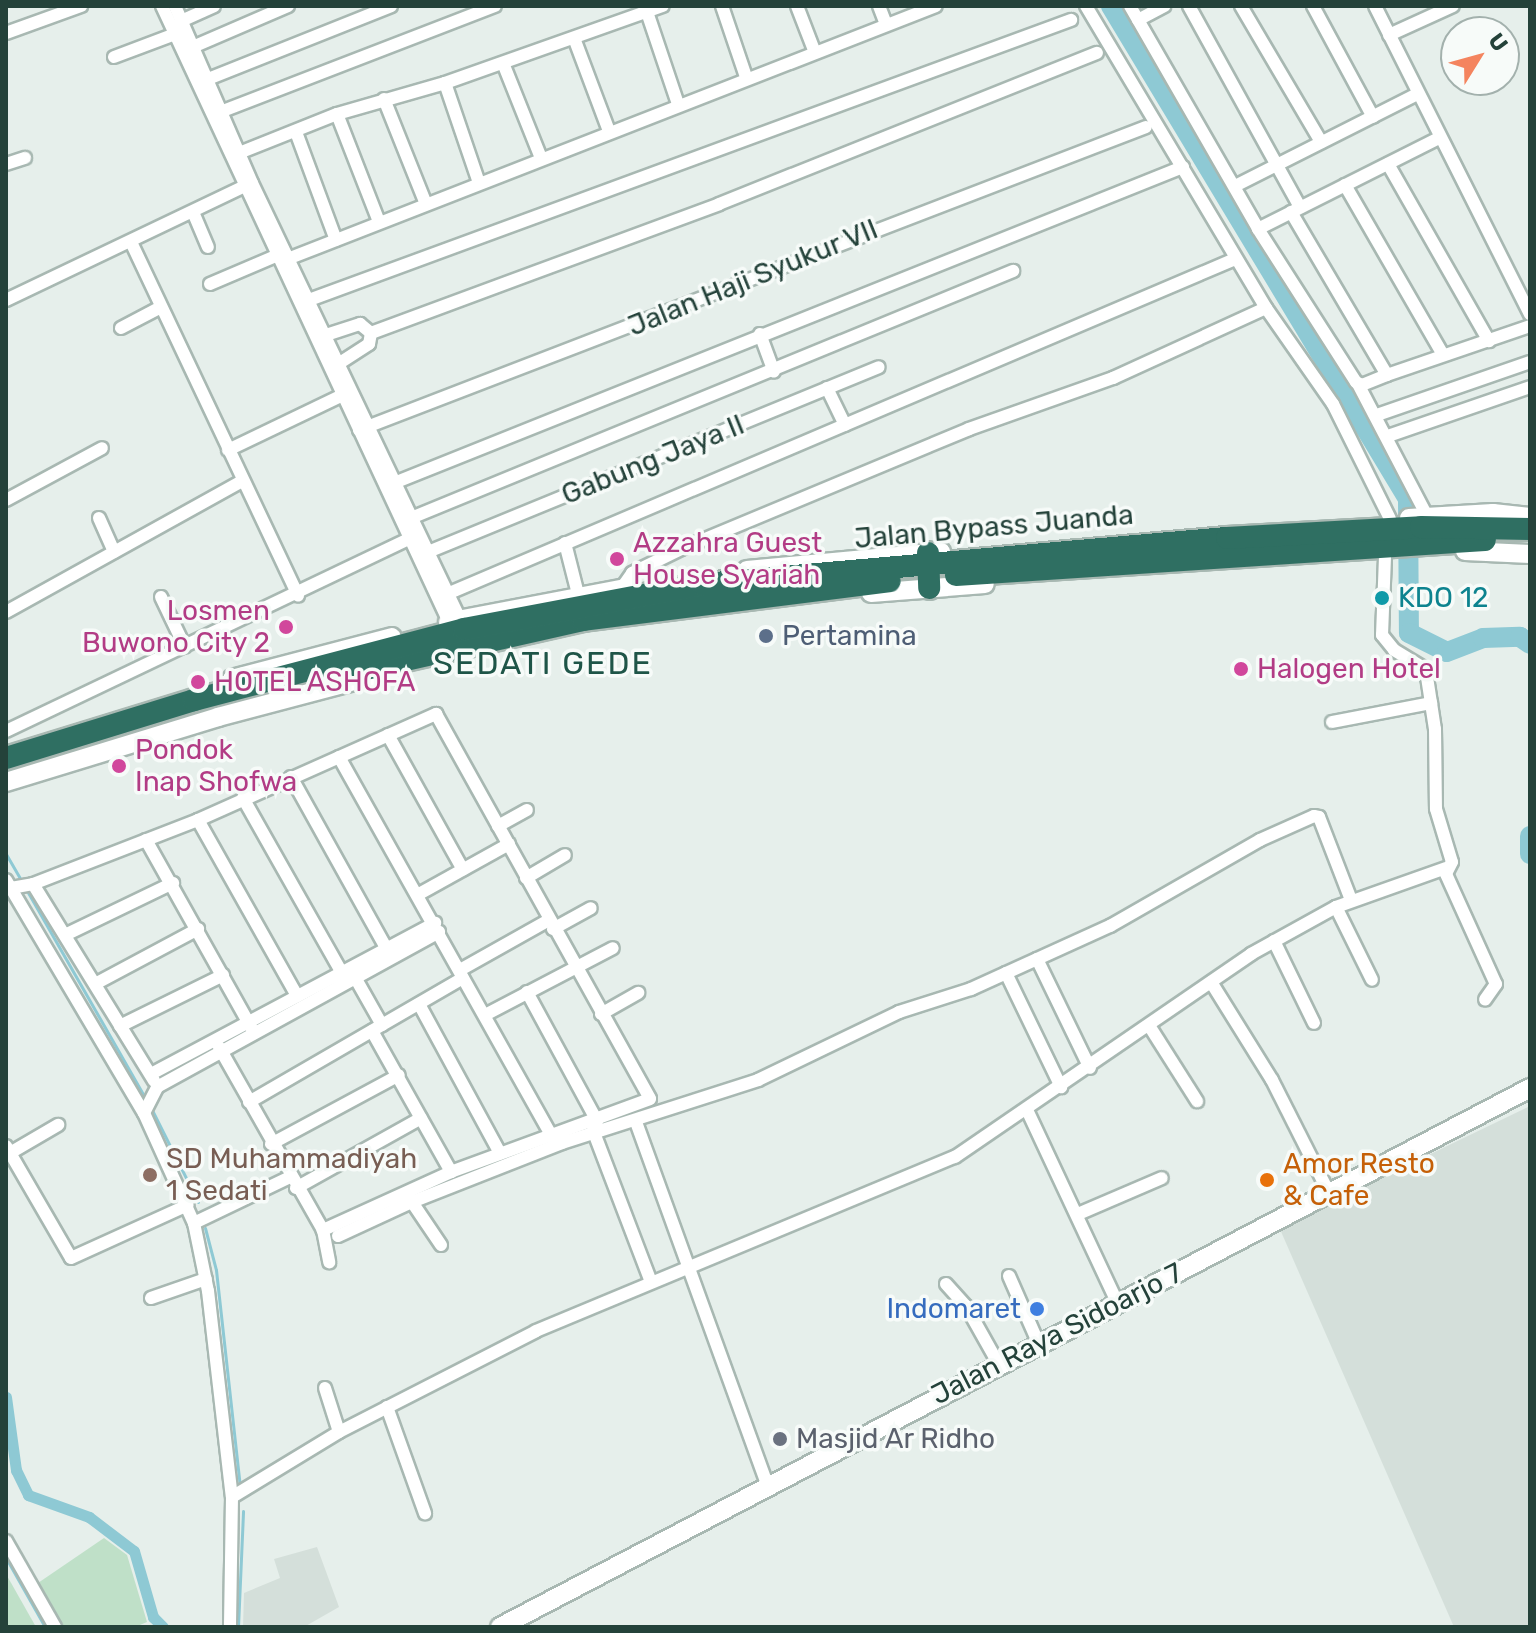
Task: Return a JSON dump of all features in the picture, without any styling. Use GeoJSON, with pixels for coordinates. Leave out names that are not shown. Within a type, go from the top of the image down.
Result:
{"type":"FeatureCollection","features":[{"type":"Feature","properties":{"kind":"highway","name":"Jalan Bypass Juanda"},"geometry":{"type":"LineString","coordinates":[[163,717],[336,656],[460,629],[683,605],[928,570],[1530,529]]}},
{"type":"Feature","properties":{"kind":"highway","name":"Jalan Bypass Juanda"},"geometry":{"type":"LineString","coordinates":[[1405,538],[1530,542]]}},
{"type":"Feature","properties":{"kind":"highway","name":"Jalan Bypass Juanda"},"geometry":{"type":"LineString","coordinates":[[6,758],[121,724],[216,713],[437,656],[460,629]]}},
{"type":"Feature","properties":{"kind":"highway","name":"Jalan Bypass Juanda"},"geometry":{"type":"LineString","coordinates":[[6,772],[121,724]]}},
{"type":"Feature","properties":{"kind":"street"},"geometry":{"type":"LineString","coordinates":[[6,33],[81,6]]}},
{"type":"Feature","properties":{"kind":"street"},"geometry":{"type":"LineString","coordinates":[[162,6],[175,34],[208,79],[216,113],[239,153],[248,185]]}},
{"type":"Feature","properties":{"kind":"street"},"geometry":{"type":"LineString","coordinates":[[175,6],[187,49],[248,185],[284,256],[343,395],[394,483],[411,518],[415,536],[428,552],[460,629]]}},
{"type":"Feature","properties":{"kind":"street"},"geometry":{"type":"LineString","coordinates":[[181,21],[214,6]]}},
{"type":"Feature","properties":{"kind":"street"},"geometry":{"type":"LineString","coordinates":[[187,49],[288,6]]}},
{"type":"Feature","properties":{"kind":"street"},"geometry":{"type":"LineString","coordinates":[[208,79],[391,6]]}},
{"type":"Feature","properties":{"kind":"street"},"geometry":{"type":"LineString","coordinates":[[216,113],[495,6]]}},
{"type":"Feature","properties":{"kind":"street"},"geometry":{"type":"LineString","coordinates":[[239,153],[337,114],[445,83],[663,6]]}},
{"type":"Feature","properties":{"kind":"street"},"geometry":{"type":"LineString","coordinates":[[722,6],[746,77]]}},
{"type":"Feature","properties":{"kind":"street"},"geometry":{"type":"LineString","coordinates":[[797,6],[814,50]]}},
{"type":"Feature","properties":{"kind":"street"},"geometry":{"type":"LineString","coordinates":[[879,6],[886,24]]}},
{"type":"Feature","properties":{"kind":"street"},"geometry":{"type":"LineString","coordinates":[[210,284],[336,240],[814,50],[936,6]]}},
{"type":"Feature","properties":{"kind":"street"},"geometry":{"type":"LineString","coordinates":[[1086,6],[1235,259],[1333,404],[1405,538]]}},
{"type":"Feature","properties":{"kind":"street"},"geometry":{"type":"LineString","coordinates":[[232,1497],[339,1432],[536,1331],[948,1160],[1028,1112],[1274,941],[1351,900],[1446,868],[1452,862],[1436,809],[1431,703],[1424,668],[1394,650],[1382,635],[1405,538],[1388,436],[1258,229],[1130,6]]}},
{"type":"Feature","properties":{"kind":"street"},"geometry":{"type":"LineString","coordinates":[[1138,20],[1164,6]]}},
{"type":"Feature","properties":{"kind":"street"},"geometry":{"type":"LineString","coordinates":[[1189,6],[1295,210],[1387,375]]}},
{"type":"Feature","properties":{"kind":"street"},"geometry":{"type":"LineString","coordinates":[[1241,6],[1321,142]]}},
{"type":"Feature","properties":{"kind":"street"},"geometry":{"type":"LineString","coordinates":[[1313,6],[1373,117]]}},
{"type":"Feature","properties":{"kind":"street"},"geometry":{"type":"LineString","coordinates":[[1375,6],[1530,314]]}},
{"type":"Feature","properties":{"kind":"street"},"geometry":{"type":"LineString","coordinates":[[1389,35],[1453,6]]}},
{"type":"Feature","properties":{"kind":"street"},"geometry":{"type":"LineString","coordinates":[[647,12],[678,104]]}},
{"type":"Feature","properties":{"kind":"street"},"geometry":{"type":"LineString","coordinates":[[309,300],[1071,20]]}},
{"type":"Feature","properties":{"kind":"street"},"geometry":{"type":"LineString","coordinates":[[114,57],[175,34]]}},
{"type":"Feature","properties":{"kind":"street"},"geometry":{"type":"LineString","coordinates":[[574,38],[609,131]]}},
{"type":"Feature","properties":{"kind":"street"},"geometry":{"type":"LineString","coordinates":[[371,333],[719,204],[1097,53]]}},
{"type":"Feature","properties":{"kind":"street"},"geometry":{"type":"LineString","coordinates":[[503,63],[541,158]]}},
{"type":"Feature","properties":{"kind":"street"},"geometry":{"type":"LineString","coordinates":[[445,83],[479,183]]}},
{"type":"Feature","properties":{"kind":"street"},"geometry":{"type":"LineString","coordinates":[[1235,186],[1273,164],[1417,94]]}},
{"type":"Feature","properties":{"kind":"street"},"geometry":{"type":"LineString","coordinates":[[384,99],[426,204]]}},
{"type":"Feature","properties":{"kind":"street"},"geometry":{"type":"LineString","coordinates":[[337,114],[379,222]]}},
{"type":"Feature","properties":{"kind":"street","name":"Jalan Haji Syukur VII"},"geometry":{"type":"LineString","coordinates":[[364,428],[1146,127]]}},
{"type":"Feature","properties":{"kind":"street"},"geometry":{"type":"LineString","coordinates":[[296,132],[336,240]]}},
{"type":"Feature","properties":{"kind":"street"},"geometry":{"type":"LineString","coordinates":[[1258,229],[1439,138]]}},
{"type":"Feature","properties":{"kind":"street"},"geometry":{"type":"LineString","coordinates":[[6,164],[25,158]]}},
{"type":"Feature","properties":{"kind":"street"},"geometry":{"type":"LineString","coordinates":[[1388,164],[1489,341]]}},
{"type":"Feature","properties":{"kind":"street"},"geometry":{"type":"LineString","coordinates":[[394,483],[1183,167]]}},
{"type":"Feature","properties":{"kind":"street"},"geometry":{"type":"LineString","coordinates":[[6,300],[248,185]]}},
{"type":"Feature","properties":{"kind":"street"},"geometry":{"type":"LineString","coordinates":[[1345,185],[1443,355]]}},
{"type":"Feature","properties":{"kind":"street"},"geometry":{"type":"LineString","coordinates":[[193,212],[208,247]]}},
{"type":"Feature","properties":{"kind":"street"},"geometry":{"type":"LineString","coordinates":[[131,242],[298,595]]}},
{"type":"Feature","properties":{"kind":"street"},"geometry":{"type":"LineString","coordinates":[[447,594],[1235,259]]}},
{"type":"Feature","properties":{"kind":"street"},"geometry":{"type":"LineString","coordinates":[[411,518],[774,372],[1013,271]]}},
{"type":"Feature","properties":{"kind":"street"},"geometry":{"type":"LineString","coordinates":[[297,285],[309,300],[340,363],[364,428],[460,629]]}},
{"type":"Feature","properties":{"kind":"street"},"geometry":{"type":"LineString","coordinates":[[121,328],[161,307]]}},
{"type":"Feature","properties":{"kind":"street"},"geometry":{"type":"LineString","coordinates":[[621,589],[632,573],[681,549],[969,429],[1113,378],[1266,308]]}},
{"type":"Feature","properties":{"kind":"street"},"geometry":{"type":"LineString","coordinates":[[326,335],[360,324],[371,333]]}},
{"type":"Feature","properties":{"kind":"street"},"geometry":{"type":"LineString","coordinates":[[1358,384],[1530,326]]}},
{"type":"Feature","properties":{"kind":"street"},"geometry":{"type":"LineString","coordinates":[[340,363],[369,344],[371,333]]}},
{"type":"Feature","properties":{"kind":"street"},"geometry":{"type":"LineString","coordinates":[[760,334],[774,372]]}},
{"type":"Feature","properties":{"kind":"street"},"geometry":{"type":"LineString","coordinates":[[1377,415],[1530,362]]}},
{"type":"Feature","properties":{"kind":"street","name":"Gabung Jaya II"},"geometry":{"type":"LineString","coordinates":[[428,552],[878,367]]}},
{"type":"Feature","properties":{"kind":"street"},"geometry":{"type":"LineString","coordinates":[[1388,436],[1530,387]]}},
{"type":"Feature","properties":{"kind":"street"},"geometry":{"type":"LineString","coordinates":[[827,388],[845,425]]}},
{"type":"Feature","properties":{"kind":"street"},"geometry":{"type":"LineString","coordinates":[[228,450],[343,395]]}},
{"type":"Feature","properties":{"kind":"street"},"geometry":{"type":"LineString","coordinates":[[6,500],[102,448]]}},
{"type":"Feature","properties":{"kind":"street"},"geometry":{"type":"LineString","coordinates":[[6,612],[242,481]]}},
{"type":"Feature","properties":{"kind":"street"},"geometry":{"type":"LineString","coordinates":[[1405,538],[1530,517]]}},
{"type":"Feature","properties":{"kind":"street"},"geometry":{"type":"LineString","coordinates":[[99,518],[114,552]]}},
{"type":"Feature","properties":{"kind":"street"},"geometry":{"type":"LineString","coordinates":[[6,731],[298,595],[415,536]]}},
{"type":"Feature","properties":{"kind":"street"},"geometry":{"type":"LineString","coordinates":[[1405,538],[1478,550],[1530,554]]}},
{"type":"Feature","properties":{"kind":"street"},"geometry":{"type":"LineString","coordinates":[[565,543],[578,594]]}},
{"type":"Feature","properties":{"kind":"street"},"geometry":{"type":"LineString","coordinates":[[460,629],[578,594],[731,571],[928,570]]}},
{"type":"Feature","properties":{"kind":"street"},"geometry":{"type":"LineString","coordinates":[[437,656],[625,623],[796,599],[928,570]]}},
{"type":"Feature","properties":{"kind":"street"},"geometry":{"type":"LineString","coordinates":[[161,597],[185,647]]}},
{"type":"Feature","properties":{"kind":"street"},"geometry":{"type":"LineString","coordinates":[[1332,722],[1431,703]]}},
{"type":"Feature","properties":{"kind":"street"},"geometry":{"type":"LineString","coordinates":[[19,885],[198,820],[436,714],[650,1099],[562,1143],[412,1202],[338,1236]]}},
{"type":"Feature","properties":{"kind":"street"},"geometry":{"type":"LineString","coordinates":[[6,782],[163,717]]}},
{"type":"Feature","properties":{"kind":"street"},"geometry":{"type":"LineString","coordinates":[[6,747],[121,724]]}},
{"type":"Feature","properties":{"kind":"street"},"geometry":{"type":"LineString","coordinates":[[388,735],[463,870]]}},
{"type":"Feature","properties":{"kind":"street"},"geometry":{"type":"LineString","coordinates":[[339,757],[419,894],[551,1135]]}},
{"type":"Feature","properties":{"kind":"street"},"geometry":{"type":"LineString","coordinates":[[291,777],[386,948]]}},
{"type":"Feature","properties":{"kind":"street"},"geometry":{"type":"LineString","coordinates":[[243,798],[349,972],[451,1172]]}},
{"type":"Feature","properties":{"kind":"street"},"geometry":{"type":"LineString","coordinates":[[498,826],[527,810]]}},
{"type":"Feature","properties":{"kind":"street"},"geometry":{"type":"LineString","coordinates":[[323,1230],[451,1172],[551,1135],[636,1122],[758,1080],[919,1003],[1006,973],[1110,926],[1260,840],[1314,816],[1319,817],[1351,900]]}},
{"type":"Feature","properties":{"kind":"street"},"geometry":{"type":"LineString","coordinates":[[198,820],[297,996]]}},
{"type":"Feature","properties":{"kind":"street"},"geometry":{"type":"LineString","coordinates":[[146,840],[173,883],[252,1029]]}},
{"type":"Feature","properties":{"kind":"street"},"geometry":{"type":"LineString","coordinates":[[419,894],[509,844]]}},
{"type":"Feature","properties":{"kind":"street"},"geometry":{"type":"LineString","coordinates":[[526,878],[565,855]]}},
{"type":"Feature","properties":{"kind":"street"},"geometry":{"type":"LineString","coordinates":[[1446,868],[1471,937],[1496,984],[1485,1000]]}},
{"type":"Feature","properties":{"kind":"street"},"geometry":{"type":"LineString","coordinates":[[65,935],[173,883]]}},
{"type":"Feature","properties":{"kind":"street"},"geometry":{"type":"LineString","coordinates":[[19,885],[65,935],[151,1074],[156,1091]]}},
{"type":"Feature","properties":{"kind":"street"},"geometry":{"type":"LineString","coordinates":[[19,885],[146,1110],[194,1223],[206,1279],[232,1497],[230,1627]]}},
{"type":"Feature","properties":{"kind":"street"},"geometry":{"type":"LineString","coordinates":[[1336,907],[1372,980]]}},
{"type":"Feature","properties":{"kind":"street"},"geometry":{"type":"LineString","coordinates":[[249,1102],[419,1004],[462,974],[551,925],[591,908]]}},
{"type":"Feature","properties":{"kind":"street"},"geometry":{"type":"LineString","coordinates":[[151,1074],[215,1041],[252,1029],[386,948],[437,928]]}},
{"type":"Feature","properties":{"kind":"street"},"geometry":{"type":"LineString","coordinates":[[146,1110],[156,1091],[222,1053],[297,996],[437,928]]}},
{"type":"Feature","properties":{"kind":"street"},"geometry":{"type":"LineString","coordinates":[[95,984],[198,929]]}},
{"type":"Feature","properties":{"kind":"street"},"geometry":{"type":"LineString","coordinates":[[1274,941],[1314,1023]]}},
{"type":"Feature","properties":{"kind":"street"},"geometry":{"type":"LineString","coordinates":[[485,1015],[613,948]]}},
{"type":"Feature","properties":{"kind":"street"},"geometry":{"type":"LineString","coordinates":[[1037,959],[1090,1068]]}},
{"type":"Feature","properties":{"kind":"street"},"geometry":{"type":"LineString","coordinates":[[1006,973],[1061,1087]]}},
{"type":"Feature","properties":{"kind":"street"},"geometry":{"type":"LineString","coordinates":[[120,1026],[223,975]]}},
{"type":"Feature","properties":{"kind":"street"},"geometry":{"type":"LineString","coordinates":[[1211,982],[1277,1088],[1330,1195]]}},
{"type":"Feature","properties":{"kind":"street"},"geometry":{"type":"LineString","coordinates":[[527,992],[594,1126],[651,1282]]}},
{"type":"Feature","properties":{"kind":"street"},"geometry":{"type":"LineString","coordinates":[[601,1014],[638,993]]}},
{"type":"Feature","properties":{"kind":"street"},"geometry":{"type":"LineString","coordinates":[[419,1004],[500,1153]]}},
{"type":"Feature","properties":{"kind":"street"},"geometry":{"type":"LineString","coordinates":[[1150,1027],[1197,1101]]}},
{"type":"Feature","properties":{"kind":"street"},"geometry":{"type":"LineString","coordinates":[[215,1041],[292,1183],[323,1230],[329,1262]]}},
{"type":"Feature","properties":{"kind":"street"},"geometry":{"type":"LineString","coordinates":[[271,1144],[399,1075]]}},
{"type":"Feature","properties":{"kind":"street","name":"Jalan Raya Sidoarjo 7"},"geometry":{"type":"LineString","coordinates":[[500,1627],[1038,1342],[1330,1195],[1530,1088]]}},
{"type":"Feature","properties":{"kind":"street"},"geometry":{"type":"LineString","coordinates":[[1028,1112],[1117,1302]]}},
{"type":"Feature","properties":{"kind":"street"},"geometry":{"type":"LineString","coordinates":[[194,1223],[292,1183],[421,1118]]}},
{"type":"Feature","properties":{"kind":"street"},"geometry":{"type":"LineString","coordinates":[[636,1122],[692,1267],[768,1486]]}},
{"type":"Feature","properties":{"kind":"street"},"geometry":{"type":"LineString","coordinates":[[58,1125],[8,1150],[71,1258],[188,1205]]}},
{"type":"Feature","properties":{"kind":"street"},"geometry":{"type":"LineString","coordinates":[[1078,1214],[1162,1178]]}},
{"type":"Feature","properties":{"kind":"street"},"geometry":{"type":"LineString","coordinates":[[412,1202],[441,1245]]}},
{"type":"Feature","properties":{"kind":"street"},"geometry":{"type":"LineString","coordinates":[[1009,1276],[1038,1342]]}},
{"type":"Feature","properties":{"kind":"street"},"geometry":{"type":"LineString","coordinates":[[151,1298],[206,1279]]}},
{"type":"Feature","properties":{"kind":"street"},"geometry":{"type":"LineString","coordinates":[[946,1284],[966,1306],[998,1363]]}},
{"type":"Feature","properties":{"kind":"street"},"geometry":{"type":"LineString","coordinates":[[325,1388],[339,1432]]}},
{"type":"Feature","properties":{"kind":"street"},"geometry":{"type":"LineString","coordinates":[[387,1407],[425,1513]]}},
{"type":"Feature","properties":{"kind":"street"},"geometry":{"type":"LineString","coordinates":[[6,1541],[55,1627]]}},
{"type":"Feature","properties":{"kind":"shaded area"},"geometry":{"type":"Polygon","coordinates":[[[1530,1106],[1530,1627],[1454,1627],[1279,1227],[1530,1106]]]}},
{"type":"Feature","properties":{"kind":"shaded area"},"geometry":{"type":"Polygon","coordinates":[[[317,1547],[339,1607],[304,1627],[243,1627],[244,1593],[280,1578],[274,1559],[317,1547]]]}},
{"type":"Feature","properties":{"kind":"green space"},"geometry":{"type":"Polygon","coordinates":[[[104,1538],[127,1555],[147,1622],[135,1627],[61,1627],[38,1583],[104,1538]]]}},
{"type":"Feature","properties":{"kind":"green space"},"geometry":{"type":"Polygon","coordinates":[[[6,1574],[36,1627],[6,1627],[6,1574]]]}},
{"type":"Feature","properties":{"kind":"waterway"},"geometry":{"type":"LineString","coordinates":[[1111,6],[1408,499],[1409,633],[1447,652],[1483,638],[1520,637],[1530,644]]}},
{"type":"Feature","properties":{"kind":"waterway"},"geometry":{"type":"LineString","coordinates":[[1530,836],[1530,854]]}},
{"type":"Feature","properties":{"kind":"waterway"},"geometry":{"type":"LineString","coordinates":[[6,854],[22,882]]}},
{"type":"Feature","properties":{"kind":"waterway"},"geometry":{"type":"LineString","coordinates":[[26,889],[147,1101]]}},
{"type":"Feature","properties":{"kind":"waterway"},"geometry":{"type":"LineString","coordinates":[[151,1108],[198,1202]]}},
{"type":"Feature","properties":{"kind":"waterway"},"geometry":{"type":"LineString","coordinates":[[205,1228],[216,1270],[240,1486]]}},
{"type":"Feature","properties":{"kind":"waterway"},"geometry":{"type":"LineString","coordinates":[[6,1397],[16,1470],[28,1495],[89,1517],[134,1551],[153,1617],[163,1627]]}},
{"type":"Feature","properties":{"kind":"waterway"},"geometry":{"type":"LineString","coordinates":[[238,1627],[243,1511]]}},
{"type":"Feature","properties":{"kind":"waterway"},"geometry":{"type":"LineString","coordinates":[[6,1558],[45,1627]]}},
{"type":"Feature","properties":{"kind":"place","name":"Azzahra Guest House Syariah"},"geometry":{"type":"Point","coordinates":[617,559]}},
{"type":"Feature","properties":{"kind":"place","name":"KDO 12"},"geometry":{"type":"Point","coordinates":[1382,598]}},
{"type":"Feature","properties":{"kind":"place","name":"Losmen Buwono City 2"},"geometry":{"type":"Point","coordinates":[286,627]}},
{"type":"Feature","properties":{"kind":"place","name":"Pertamina"},"geometry":{"type":"Point","coordinates":[766,636]}},
{"type":"Feature","properties":{"kind":"place","name":"Halogen Hotel"},"geometry":{"type":"Point","coordinates":[1241,669]}},
{"type":"Feature","properties":{"kind":"place","name":"HOTEL ASHOFA"},"geometry":{"type":"Point","coordinates":[198,682]}},
{"type":"Feature","properties":{"kind":"place","name":"Pondok Inap Shofwa"},"geometry":{"type":"Point","coordinates":[119,766]}},
{"type":"Feature","properties":{"kind":"place","name":"SD Muhammadiyah 1 Sedati"},"geometry":{"type":"Point","coordinates":[150,1175]}},
{"type":"Feature","properties":{"kind":"place","name":"Amor Resto & Cafe"},"geometry":{"type":"Point","coordinates":[1267,1180]}},
{"type":"Feature","properties":{"kind":"place","name":"Indomaret"},"geometry":{"type":"Point","coordinates":[1037,1309]}},
{"type":"Feature","properties":{"kind":"place","name":"Masjid Ar Ridho"},"geometry":{"type":"Point","coordinates":[780,1439]}},
{"type":"Feature","properties":{"kind":"district","name":"SEDATI GEDE"},"geometry":{"type":"Point","coordinates":[543,663]}}]}
